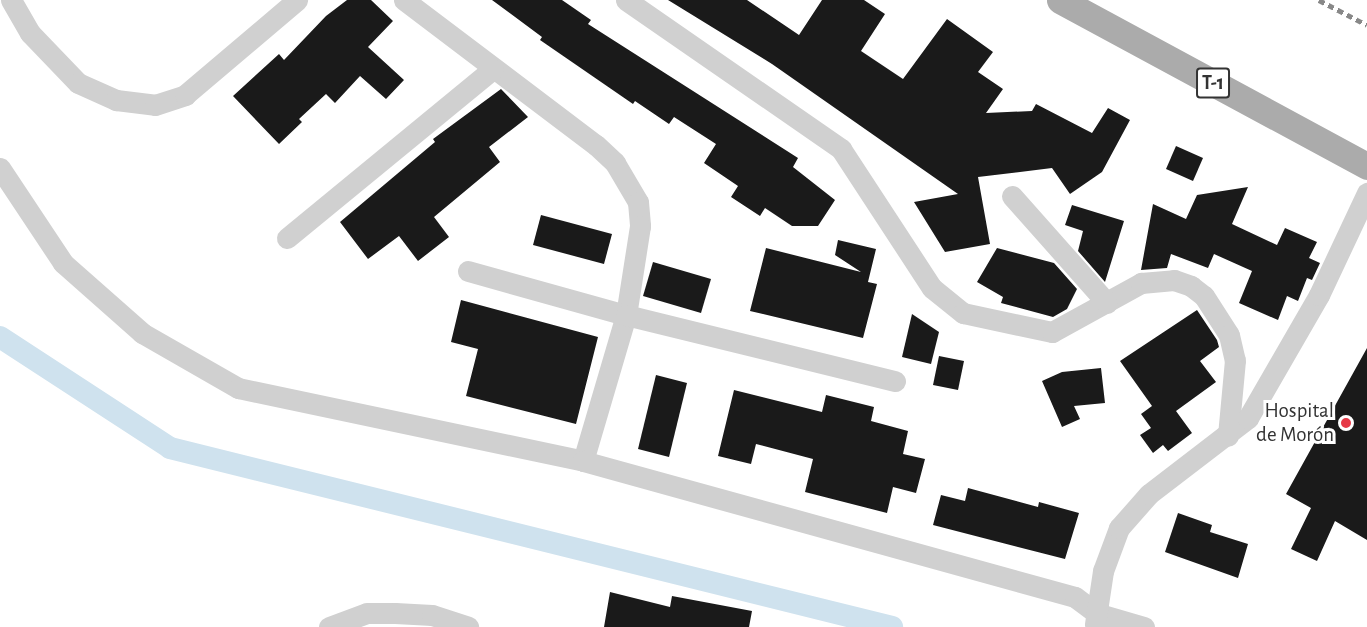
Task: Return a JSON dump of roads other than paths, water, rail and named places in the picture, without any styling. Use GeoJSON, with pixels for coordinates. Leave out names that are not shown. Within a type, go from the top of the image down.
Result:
{"type":"FeatureCollection","features":[{"type":"Feature","properties":{"kind":"main road","name":"T-1"},"geometry":{"type":"LineString","coordinates":[[1060,0],[1367,166]]}},
{"type":"Feature","properties":{"kind":"street"},"geometry":{"type":"LineString","coordinates":[[11,0],[30,33],[78,83],[116,100],[155,105],[185,95],[297,0]]}},
{"type":"Feature","properties":{"kind":"street"},"geometry":{"type":"LineString","coordinates":[[404,0],[596,145],[629,183],[638,202],[640,226],[626,315],[584,461]]}},
{"type":"Feature","properties":{"kind":"street"},"geometry":{"type":"LineString","coordinates":[[626,0],[841,149],[932,288],[963,313],[1052,332],[1141,283],[1174,280],[1191,286],[1204,296],[1229,334],[1235,360],[1228,436]]}},
{"type":"Feature","properties":{"kind":"street"},"geometry":{"type":"LineString","coordinates":[[287,238],[493,69]]}},
{"type":"Feature","properties":{"kind":"street"},"geometry":{"type":"LineString","coordinates":[[0,168],[63,263],[142,333],[238,388],[584,461],[1075,597],[1095,620],[1144,627]]}},
{"type":"Feature","properties":{"kind":"street"},"geometry":{"type":"LineString","coordinates":[[1095,620],[1103,571],[1119,528],[1149,494],[1243,424],[1260,402],[1319,295],[1367,193]]}},
{"type":"Feature","properties":{"kind":"street"},"geometry":{"type":"LineString","coordinates":[[1012,196],[1107,303]]}},
{"type":"Feature","properties":{"kind":"street"},"geometry":{"type":"LineString","coordinates":[[468,271],[626,315],[895,381]]}},
{"type":"Feature","properties":{"kind":"street"},"geometry":{"type":"LineString","coordinates":[[328,627],[367,613],[432,615],[468,627]]}},
{"type":"Feature","properties":{"kind":"waterway"},"geometry":{"type":"LineString","coordinates":[[0,337],[170,448],[892,627]]}},
{"type":"Feature","properties":{"kind":"railway"},"geometry":{"type":"LineString","coordinates":[[1319,0],[1367,25]]}},
{"type":"Feature","properties":{"kind":"place","name":"Hospital de Morón"},"geometry":{"type":"Point","coordinates":[1346,423]}}]}
